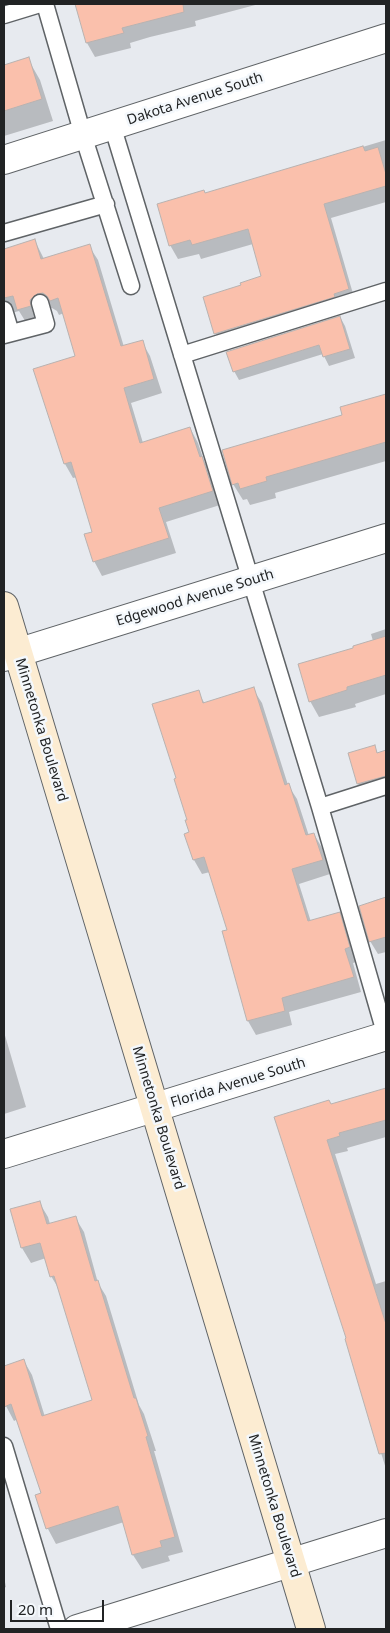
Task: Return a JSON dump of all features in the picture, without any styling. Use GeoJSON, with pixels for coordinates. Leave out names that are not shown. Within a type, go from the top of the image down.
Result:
{"type":"FeatureCollection","features":[{"type":"Feature","properties":{"kind":"main road","name":"Minnetonka Boulevard"},"geometry":{"type":"LineString","coordinates":[[4,606],[11,655],[155,1108],[311,1629]]}},
{"type":"Feature","properties":{"kind":"street","name":"Dakota Avenue South"},"geometry":{"type":"LineString","coordinates":[[4,160],[386,38]]}},
{"type":"Feature","properties":{"kind":"street","name":"Edgewood Avenue South"},"geometry":{"type":"LineString","coordinates":[[11,655],[386,538]]}},
{"type":"Feature","properties":{"kind":"street","name":"Florida Avenue South"},"geometry":{"type":"LineString","coordinates":[[4,1154],[386,1036]]}},
{"type":"Feature","properties":{"kind":"street"},"geometry":{"type":"LineString","coordinates":[[77,1629],[386,1533]]}},
{"type":"Feature","properties":{"kind":"lane"},"geometry":{"type":"LineString","coordinates":[[4,15],[40,4]]}},
{"type":"Feature","properties":{"kind":"lane"},"geometry":{"type":"LineString","coordinates":[[45,4],[83,135],[131,286]]}},
{"type":"Feature","properties":{"kind":"lane"},"geometry":{"type":"LineString","coordinates":[[112,125],[320,807],[386,1036]]}},
{"type":"Feature","properties":{"kind":"lane"},"geometry":{"type":"LineString","coordinates":[[13,235],[106,204]]}},
{"type":"Feature","properties":{"kind":"lane"},"geometry":{"type":"LineString","coordinates":[[182,355],[386,291]]}},
{"type":"Feature","properties":{"kind":"lane"},"geometry":{"type":"LineString","coordinates":[[4,310],[7,334],[46,324],[40,304]]}},
{"type":"Feature","properties":{"kind":"lane"},"geometry":{"type":"LineString","coordinates":[[320,807],[386,786]]}},
{"type":"Feature","properties":{"kind":"lane"},"geometry":{"type":"LineString","coordinates":[[4,1446],[59,1629]]}},
{"type":"Feature","properties":{"kind":"building"},"geometry":{"type":"Polygon","coordinates":[[[75,4],[183,4],[184,12],[122,28],[124,33],[86,43],[75,4]]]}},
{"type":"Feature","properties":{"kind":"building"},"geometry":{"type":"Polygon","coordinates":[[[29,57],[42,99],[4,111],[4,65],[29,57]]]}},
{"type":"Feature","properties":{"kind":"building"},"geometry":{"type":"Polygon","coordinates":[[[363,146],[365,151],[378,147],[386,174],[386,186],[324,204],[349,289],[334,294],[335,297],[214,334],[203,297],[241,285],[240,283],[261,276],[248,229],[192,245],[190,240],[169,246],[157,204],[204,190],[205,193],[363,146]]]}},
{"type":"Feature","properties":{"kind":"building"},"geometry":{"type":"Polygon","coordinates":[[[35,239],[41,259],[90,244],[121,346],[143,340],[154,379],[124,388],[140,443],[190,427],[213,491],[159,508],[169,538],[93,562],[84,534],[92,532],[71,462],[64,464],[33,369],[75,356],[58,298],[50,301],[43,293],[37,294],[30,300],[31,306],[17,310],[13,296],[4,298],[4,249],[35,239]]]}},
{"type":"Feature","properties":{"kind":"building"},"geometry":{"type":"Polygon","coordinates":[[[340,316],[350,349],[323,357],[319,345],[233,372],[226,352],[340,316]]]}},
{"type":"Feature","properties":{"kind":"building"},"geometry":{"type":"Polygon","coordinates":[[[386,394],[386,442],[266,477],[267,481],[240,489],[238,483],[232,485],[222,450],[342,415],[340,407],[386,394]]]}},
{"type":"Feature","properties":{"kind":"building"},"geometry":{"type":"Polygon","coordinates":[[[386,636],[386,675],[347,687],[347,690],[309,702],[298,664],[386,636]]]}},
{"type":"Feature","properties":{"kind":"building"},"geometry":{"type":"Polygon","coordinates":[[[254,687],[285,785],[289,783],[306,835],[314,833],[323,860],[292,869],[308,921],[340,912],[350,947],[345,949],[354,977],[282,998],[285,1011],[247,1021],[222,931],[227,930],[204,857],[193,860],[184,834],[189,832],[185,820],[187,820],[174,779],[176,778],[152,704],[199,690],[203,703],[254,687]]]}},
{"type":"Feature","properties":{"kind":"building"},"geometry":{"type":"Polygon","coordinates":[[[375,745],[377,753],[386,750],[386,776],[357,784],[348,753],[375,745]]]}},
{"type":"Feature","properties":{"kind":"building"},"geometry":{"type":"Polygon","coordinates":[[[386,897],[386,937],[369,942],[359,906],[386,897]]]}},
{"type":"Feature","properties":{"kind":"building"},"geometry":{"type":"Polygon","coordinates":[[[386,1088],[386,1120],[339,1133],[340,1136],[327,1140],[386,1324],[386,1453],[379,1454],[346,1338],[274,1117],[329,1100],[331,1104],[386,1088]]]}},
{"type":"Feature","properties":{"kind":"building"},"geometry":{"type":"Polygon","coordinates":[[[40,1201],[47,1224],[76,1216],[95,1281],[98,1280],[134,1398],[136,1398],[148,1436],[146,1437],[175,1537],[160,1541],[162,1547],[132,1555],[118,1506],[46,1529],[35,1495],[41,1493],[11,1404],[4,1407],[4,1366],[24,1359],[42,1416],[92,1400],[54,1276],[50,1277],[40,1243],[21,1248],[10,1209],[40,1201]]]}}]}
